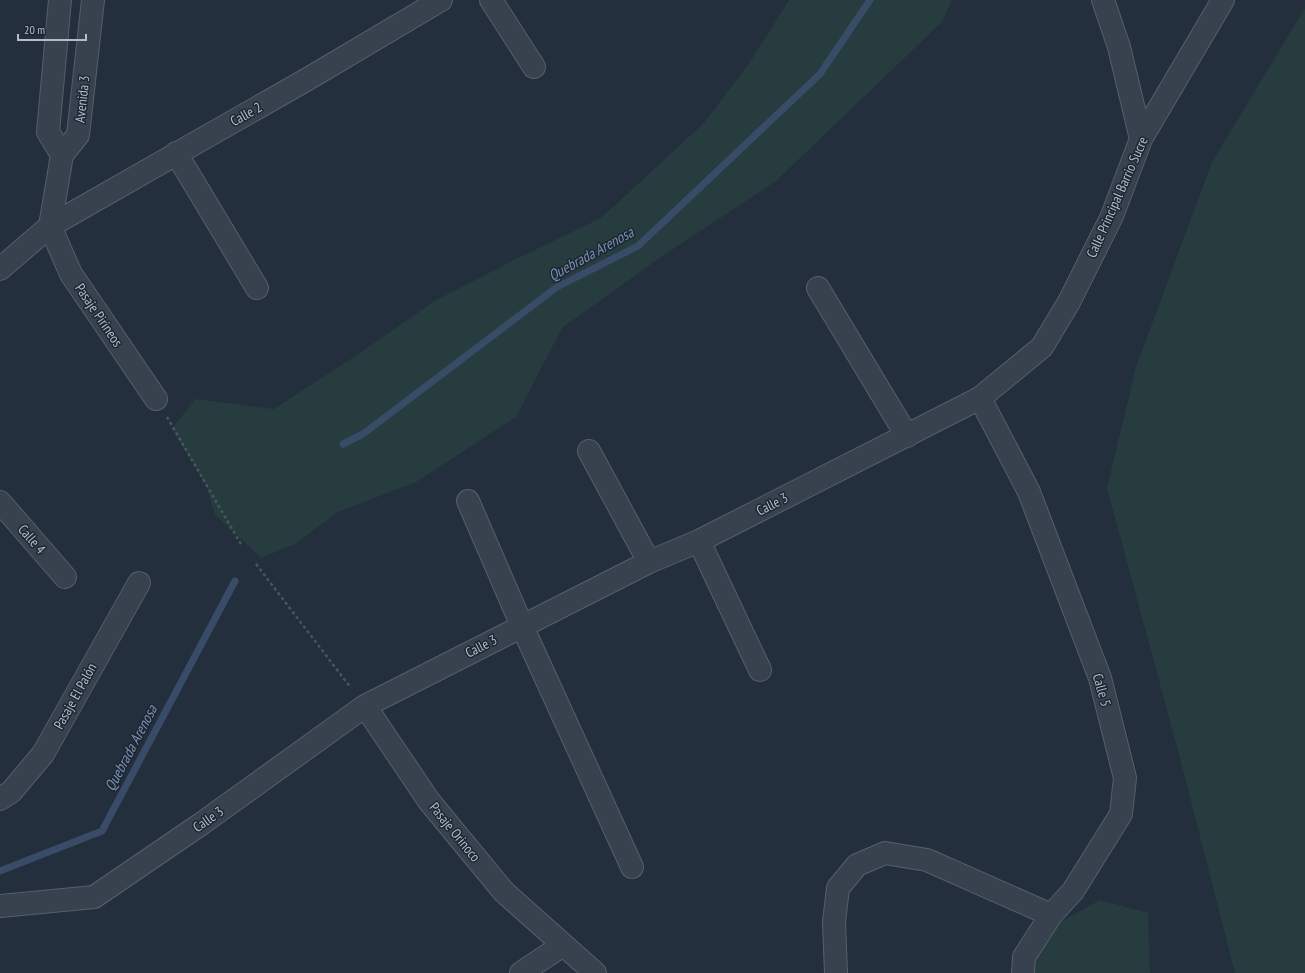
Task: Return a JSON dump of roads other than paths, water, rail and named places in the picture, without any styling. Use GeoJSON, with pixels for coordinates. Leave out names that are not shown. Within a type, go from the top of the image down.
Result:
{"type":"FeatureCollection","features":[{"type":"Feature","properties":{"kind":"street"},"geometry":{"type":"LineString","coordinates":[[50,226],[62,154],[48,132],[60,0]]}},
{"type":"Feature","properties":{"kind":"street","name":"Avenida 3"},"geometry":{"type":"LineString","coordinates":[[62,154],[78,134],[93,0]]}},
{"type":"Feature","properties":{"kind":"street","name":"Calle 2"},"geometry":{"type":"LineString","coordinates":[[0,268],[50,226],[306,80],[442,0]]}},
{"type":"Feature","properties":{"kind":"street"},"geometry":{"type":"LineString","coordinates":[[491,0],[534,67]]}},
{"type":"Feature","properties":{"kind":"street"},"geometry":{"type":"LineString","coordinates":[[1103,0],[1119,47],[1141,139]]}},
{"type":"Feature","properties":{"kind":"street","name":"Calle Principal Barrio Sucre"},"geometry":{"type":"LineString","coordinates":[[980,398],[1042,347],[1069,302],[1112,216],[1141,139],[1223,0]]}},
{"type":"Feature","properties":{"kind":"street"},"geometry":{"type":"LineString","coordinates":[[176,153],[257,288]]}},
{"type":"Feature","properties":{"kind":"street","name":"Pasaje Pirineos"},"geometry":{"type":"LineString","coordinates":[[50,226],[71,274],[156,399]]}},
{"type":"Feature","properties":{"kind":"street"},"geometry":{"type":"LineString","coordinates":[[818,288],[907,436]]}},
{"type":"Feature","properties":{"kind":"street","name":"Calle 3"},"geometry":{"type":"LineString","coordinates":[[0,906],[94,897],[201,824],[365,706],[649,562],[699,541],[980,398]]}},
{"type":"Feature","properties":{"kind":"street","name":"Calle 5"},"geometry":{"type":"LineString","coordinates":[[980,398],[1032,499],[1100,678],[1125,778],[1121,814],[1073,891],[1050,915],[1024,957],[1023,973]]}},
{"type":"Feature","properties":{"kind":"street"},"geometry":{"type":"LineString","coordinates":[[589,451],[649,562]]}},
{"type":"Feature","properties":{"kind":"street"},"geometry":{"type":"LineString","coordinates":[[468,501],[522,626],[632,867]]}},
{"type":"Feature","properties":{"kind":"street","name":"Calle 4"},"geometry":{"type":"LineString","coordinates":[[0,502],[65,577]]}},
{"type":"Feature","properties":{"kind":"street"},"geometry":{"type":"LineString","coordinates":[[699,541],[760,670]]}},
{"type":"Feature","properties":{"kind":"street","name":"Pasaje El Palón"},"geometry":{"type":"LineString","coordinates":[[0,799],[11,792],[43,754],[139,583]]}},
{"type":"Feature","properties":{"kind":"street","name":"Pasaje Orinoco"},"geometry":{"type":"LineString","coordinates":[[365,706],[429,801],[504,892],[595,973]]}},
{"type":"Feature","properties":{"kind":"street"},"geometry":{"type":"LineString","coordinates":[[836,973],[834,922],[838,888],[857,865],[885,853],[927,860],[1050,915]]}},
{"type":"Feature","properties":{"kind":"street"},"geometry":{"type":"LineString","coordinates":[[521,973],[563,945]]}},
{"type":"Feature","properties":{"kind":"waterway","name":"Quebrada Arenosa"},"geometry":{"type":"LineString","coordinates":[[343,444],[363,434],[557,287],[638,246],[820,74],[870,0]]}},
{"type":"Feature","properties":{"kind":"waterway","name":"Quebrada Arenosa"},"geometry":{"type":"LineString","coordinates":[[0,871],[102,831],[235,581]]}}]}
